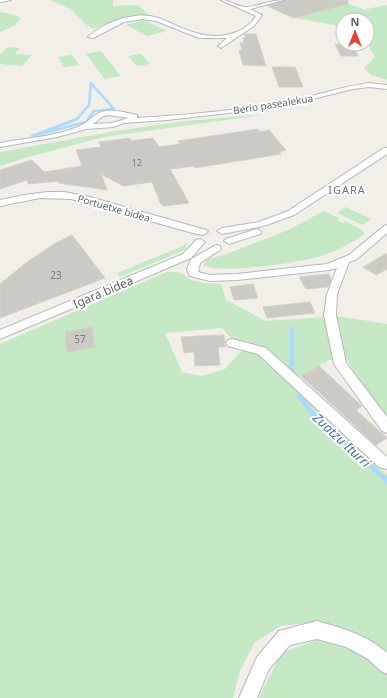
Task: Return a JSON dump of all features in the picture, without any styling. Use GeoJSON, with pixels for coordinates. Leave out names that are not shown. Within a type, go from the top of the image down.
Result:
{"type":"FeatureCollection","features":[{"type":"Feature","properties":{"kind":"street"},"geometry":{"type":"LineString","coordinates":[[0,0],[8,0]]}},
{"type":"Feature","properties":{"kind":"street"},"geometry":{"type":"LineString","coordinates":[[221,46],[231,36],[256,21],[259,15],[224,0]]}},
{"type":"Feature","properties":{"kind":"street"},"geometry":{"type":"LineString","coordinates":[[244,9],[281,0]]}},
{"type":"Feature","properties":{"kind":"street"},"geometry":{"type":"LineString","coordinates":[[91,37],[123,21],[145,17],[160,20],[195,35],[207,37],[231,36]]}},
{"type":"Feature","properties":{"kind":"street","name":"Berio pasealekua"},"geometry":{"type":"LineString","coordinates":[[80,129],[96,119],[98,116],[109,113],[117,113],[123,118],[157,119],[280,105],[358,86],[387,87]]}},
{"type":"Feature","properties":{"kind":"street","name":"Berio pasealekua"},"geometry":{"type":"LineString","coordinates":[[0,145],[53,136],[80,129],[117,124],[123,118]]}},
{"type":"Feature","properties":{"kind":"street"},"geometry":{"type":"LineString","coordinates":[[96,119],[98,123],[105,125]]}},
{"type":"Feature","properties":{"kind":"street"},"geometry":{"type":"LineString","coordinates":[[216,248],[206,246],[200,242],[200,236],[203,232],[212,229],[222,231],[261,224],[291,213],[387,150]]}},
{"type":"Feature","properties":{"kind":"street"},"geometry":{"type":"LineString","coordinates":[[387,158],[307,212],[272,228],[229,241],[224,246],[216,248],[195,261],[192,270],[194,274],[210,278],[258,276],[329,267],[344,262],[366,247],[387,228]]}},
{"type":"Feature","properties":{"kind":"street","name":"Portuetxe bidea"},"geometry":{"type":"LineString","coordinates":[[0,203],[35,196],[75,196],[173,225],[203,232]]}},
{"type":"Feature","properties":{"kind":"street"},"geometry":{"type":"LineString","coordinates":[[222,231],[228,235],[229,241]]}},
{"type":"Feature","properties":{"kind":"street","name":"Igara bidea"},"geometry":{"type":"LineString","coordinates":[[0,335],[187,256],[200,242]]}},
{"type":"Feature","properties":{"kind":"street"},"geometry":{"type":"LineString","coordinates":[[344,262],[332,294],[330,315],[340,364],[387,427]]}},
{"type":"Feature","properties":{"kind":"street"},"geometry":{"type":"LineString","coordinates":[[232,343],[262,351],[384,463],[387,463]]}},
{"type":"Feature","properties":{"kind":"street"},"geometry":{"type":"LineString","coordinates":[[248,698],[263,663],[285,637],[317,630],[350,639],[374,653],[387,665]]}},
{"type":"Feature","properties":{"kind":"green space"},"geometry":{"type":"Polygon","coordinates":[[[49,0],[113,0],[113,6],[138,5],[149,15],[131,15],[93,29],[84,23],[71,9],[49,0]]]}},
{"type":"Feature","properties":{"kind":"green space"},"geometry":{"type":"Polygon","coordinates":[[[298,0],[339,0],[365,10],[384,5],[387,6],[387,80],[371,75],[364,68],[375,57],[372,52],[375,52],[375,12],[335,12],[335,25],[295,18],[323,11],[298,0]]]}},
{"type":"Feature","properties":{"kind":"green space"},"geometry":{"type":"Polygon","coordinates":[[[0,12],[21,18],[15,25],[0,32],[0,12]]]}},
{"type":"Feature","properties":{"kind":"green space"},"geometry":{"type":"Polygon","coordinates":[[[143,20],[167,31],[148,36],[125,25],[143,20]]]}},
{"type":"Feature","properties":{"kind":"green space"},"geometry":{"type":"Polygon","coordinates":[[[8,47],[20,48],[15,54],[32,55],[22,66],[0,64],[0,54],[8,47]]]}},
{"type":"Feature","properties":{"kind":"green space"},"geometry":{"type":"Polygon","coordinates":[[[101,51],[121,76],[105,79],[86,54],[101,51]]]}},
{"type":"Feature","properties":{"kind":"green space"},"geometry":{"type":"Polygon","coordinates":[[[141,54],[150,64],[137,66],[128,56],[141,54]]]}},
{"type":"Feature","properties":{"kind":"green space"},"geometry":{"type":"Polygon","coordinates":[[[72,55],[79,65],[64,67],[58,57],[72,55]]]}},
{"type":"Feature","properties":{"kind":"green space"},"geometry":{"type":"Polygon","coordinates":[[[269,114],[104,137],[0,166],[0,152],[116,131],[186,121],[269,114]]]}},
{"type":"Feature","properties":{"kind":"green space"},"geometry":{"type":"Polygon","coordinates":[[[345,207],[371,219],[363,225],[337,213],[345,207]]]}},
{"type":"Feature","properties":{"kind":"green space"},"geometry":{"type":"Polygon","coordinates":[[[324,211],[339,218],[337,220],[343,223],[345,221],[361,229],[365,234],[335,251],[300,261],[225,269],[211,268],[203,265],[208,259],[224,255],[288,230],[324,211]]]}},
{"type":"Feature","properties":{"kind":"green space"},"geometry":{"type":"Polygon","coordinates":[[[187,242],[186,248],[182,251],[120,277],[117,273],[183,246],[187,242]]]}},
{"type":"Feature","properties":{"kind":"green space"},"geometry":{"type":"Polygon","coordinates":[[[167,272],[183,274],[191,280],[203,283],[221,284],[226,300],[266,321],[326,317],[333,358],[291,381],[387,475],[387,698],[259,698],[281,653],[317,640],[354,650],[317,622],[281,626],[255,642],[240,671],[233,698],[0,698],[0,344],[167,272]],[[222,328],[165,333],[182,372],[202,376],[225,369],[242,350],[222,328]]]}},
{"type":"Feature","properties":{"kind":"green space"},"geometry":{"type":"Polygon","coordinates":[[[336,316],[387,324],[387,415],[353,373],[342,348],[336,316]]]}},
{"type":"Feature","properties":{"kind":"building"},"geometry":{"type":"Polygon","coordinates":[[[285,0],[348,0],[348,4],[294,18],[267,6],[285,0]]]}},
{"type":"Feature","properties":{"kind":"building"},"geometry":{"type":"Polygon","coordinates":[[[245,34],[256,34],[266,66],[243,65],[239,50],[242,50],[240,43],[244,43],[243,38],[246,38],[245,34]]]}},
{"type":"Feature","properties":{"kind":"building"},"geometry":{"type":"Polygon","coordinates":[[[339,52],[356,52],[358,56],[341,56],[339,52]]]}},
{"type":"Feature","properties":{"kind":"building"},"geometry":{"type":"Polygon","coordinates":[[[272,67],[295,67],[303,87],[279,87],[272,67]]]}},
{"type":"Feature","properties":{"kind":"building"},"geometry":{"type":"Polygon","coordinates":[[[258,129],[260,132],[269,130],[286,150],[279,152],[281,154],[195,168],[194,166],[170,169],[189,203],[164,206],[161,204],[152,182],[123,186],[101,174],[107,190],[59,183],[59,181],[28,184],[27,180],[0,189],[0,170],[32,160],[44,172],[82,166],[76,150],[101,147],[99,142],[130,138],[131,141],[153,138],[159,147],[180,144],[178,141],[258,129]]]}},
{"type":"Feature","properties":{"kind":"building"},"geometry":{"type":"Polygon","coordinates":[[[72,235],[105,278],[0,318],[0,284],[27,262],[54,244],[72,235]]]}},
{"type":"Feature","properties":{"kind":"building"},"geometry":{"type":"Polygon","coordinates":[[[387,253],[387,269],[376,275],[363,267],[387,253]]]}},
{"type":"Feature","properties":{"kind":"building"},"geometry":{"type":"Polygon","coordinates":[[[329,274],[331,280],[328,287],[306,289],[299,277],[329,274]]]}},
{"type":"Feature","properties":{"kind":"building"},"geometry":{"type":"Polygon","coordinates":[[[253,284],[258,298],[234,300],[230,287],[253,284]]]}},
{"type":"Feature","properties":{"kind":"building"},"geometry":{"type":"Polygon","coordinates":[[[310,302],[315,313],[267,318],[263,307],[310,302]]]}},
{"type":"Feature","properties":{"kind":"building"},"geometry":{"type":"Polygon","coordinates":[[[92,327],[95,347],[67,352],[65,332],[92,327]]]}},
{"type":"Feature","properties":{"kind":"building"},"geometry":{"type":"Polygon","coordinates":[[[224,335],[225,347],[218,347],[220,365],[195,366],[194,352],[184,353],[181,337],[224,335]]]}},
{"type":"Feature","properties":{"kind":"building"},"geometry":{"type":"Polygon","coordinates":[[[319,366],[362,406],[356,410],[387,438],[376,445],[301,376],[319,366]]]}},
{"type":"Feature","properties":{"kind":"waterway"},"geometry":{"type":"LineString","coordinates":[[91,83],[114,109],[94,111],[86,122],[32,136],[77,119],[89,105],[91,83]]}},
{"type":"Feature","properties":{"kind":"waterway","name":"Zuatzu Iturri"},"geometry":{"type":"LineString","coordinates":[[292,329],[292,373]]}},
{"type":"Feature","properties":{"kind":"waterway","name":"Zuatzu Iturri"},"geometry":{"type":"LineString","coordinates":[[299,396],[313,414],[385,479]]}},
{"type":"Feature","properties":{"kind":"district","name":"IGARA"},"geometry":{"type":"Point","coordinates":[347,189]}}]}
